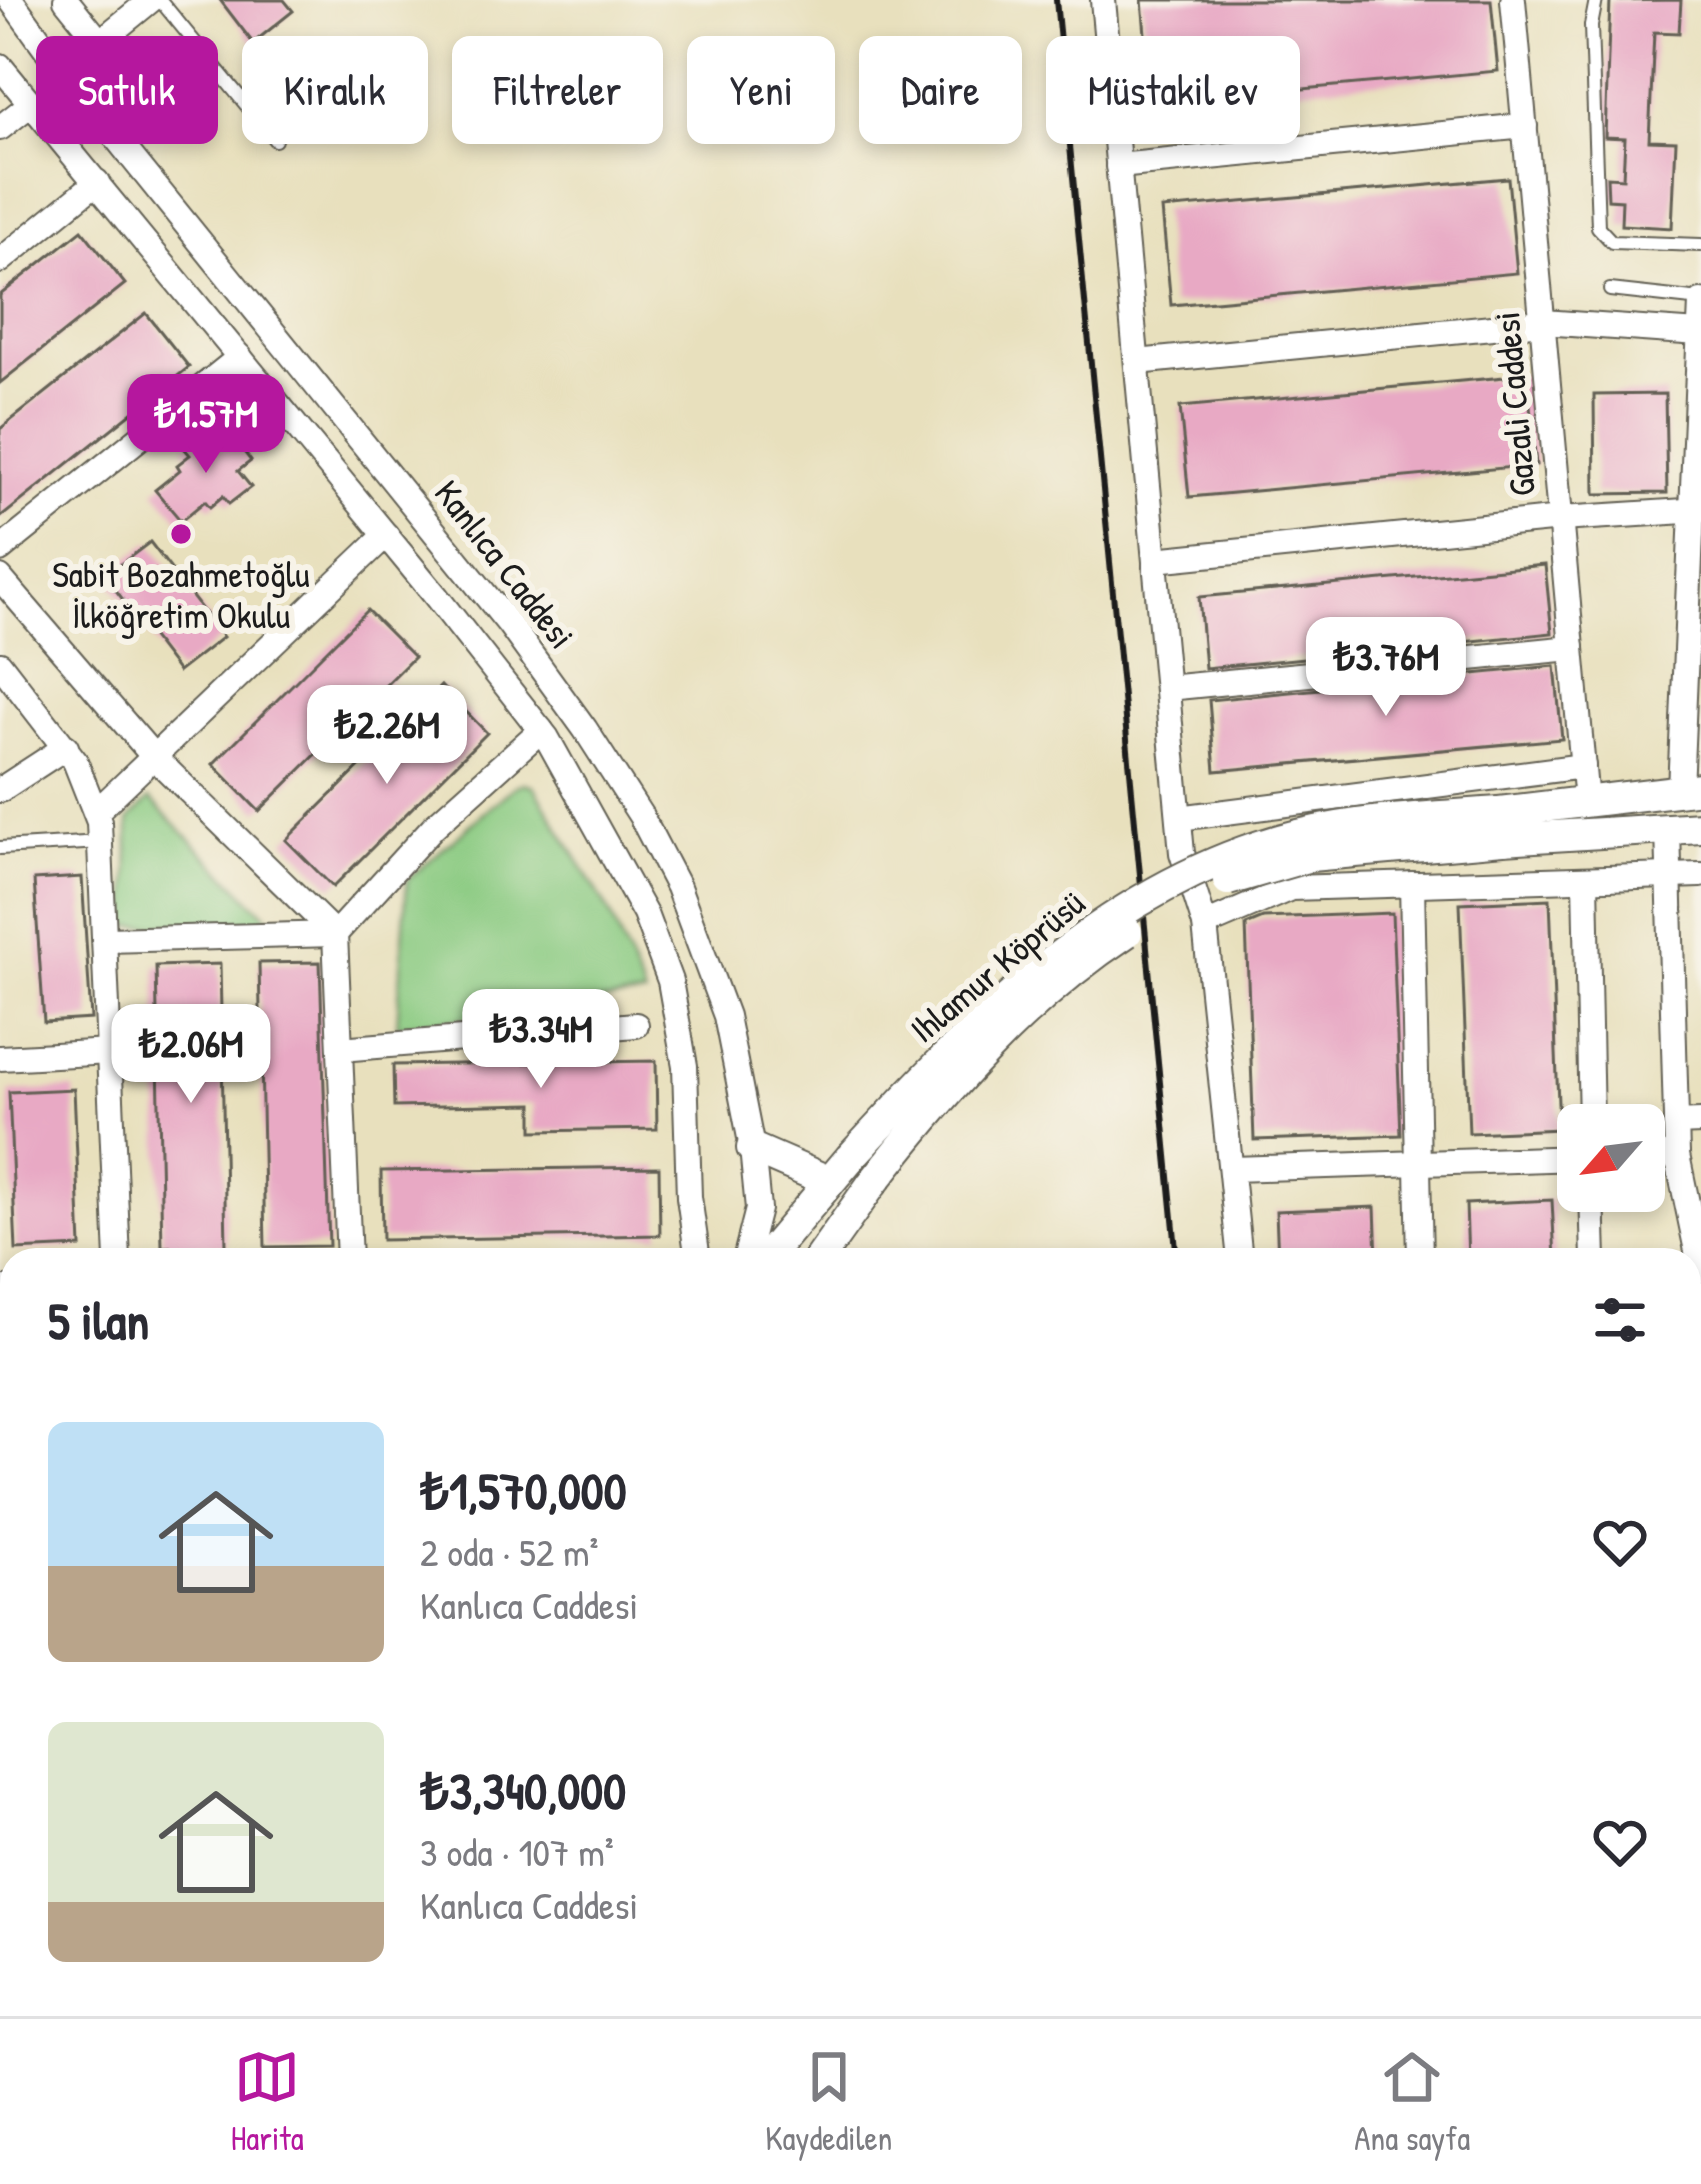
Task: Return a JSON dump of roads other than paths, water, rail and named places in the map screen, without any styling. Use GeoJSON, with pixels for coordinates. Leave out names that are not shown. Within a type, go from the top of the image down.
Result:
{"type":"FeatureCollection","features":[{"type":"Feature","properties":{"kind":"street","name":"Kanlıca Caddesi"},"geometry":{"type":"LineString","coordinates":[[11,0],[37,36]]}},
{"type":"Feature","properties":{"kind":"street"},"geometry":{"type":"LineString","coordinates":[[66,0],[95,36]]}},
{"type":"Feature","properties":{"kind":"street"},"geometry":{"type":"LineString","coordinates":[[108,36],[155,0]]}},
{"type":"Feature","properties":{"kind":"street"},"geometry":{"type":"LineString","coordinates":[[1103,0],[1182,853],[1205,925],[1239,1248]]}},
{"type":"Feature","properties":{"kind":"street","name":"Gazali Caddesi"},"geometry":{"type":"LineString","coordinates":[[1513,0],[1586,802]]}},
{"type":"Feature","properties":{"kind":"street","name":"Kanlıca Caddesi"},"geometry":{"type":"LineString","coordinates":[[0,66],[541,730],[645,914],[670,981],[685,1066],[689,1197],[696,1248]]}},
{"type":"Feature","properties":{"kind":"street"},"geometry":{"type":"LineString","coordinates":[[0,128],[32,103]]}},
{"type":"Feature","properties":{"kind":"street"},"geometry":{"type":"LineString","coordinates":[[1118,166],[1525,126]]}},
{"type":"Feature","properties":{"kind":"street","name":"Kanlıca Caddesi"},"geometry":{"type":"LineString","coordinates":[[121,144],[509,625],[585,729],[661,851],[726,1016],[752,1148],[758,1209],[748,1248]]}},
{"type":"Feature","properties":{"kind":"street"},"geometry":{"type":"LineString","coordinates":[[0,261],[97,182]]}},
{"type":"Feature","properties":{"kind":"street"},"geometry":{"type":"LineString","coordinates":[[1501,825],[1586,802],[1690,789],[1701,301]]}},
{"type":"Feature","properties":{"kind":"street"},"geometry":{"type":"LineString","coordinates":[[1137,362],[1543,322],[1700,333]]}},
{"type":"Feature","properties":{"kind":"street"},"geometry":{"type":"LineString","coordinates":[[0,550],[240,357]]}},
{"type":"Feature","properties":{"kind":"street"},"geometry":{"type":"LineString","coordinates":[[1155,560],[1696,510]]}},
{"type":"Feature","properties":{"kind":"street"},"geometry":{"type":"LineString","coordinates":[[96,812],[386,535]]}},
{"type":"Feature","properties":{"kind":"street"},"geometry":{"type":"LineString","coordinates":[[0,578],[154,757],[335,934],[348,1248]]}},
{"type":"Feature","properties":{"kind":"street"},"geometry":{"type":"LineString","coordinates":[[1167,688],[1572,648]]}},
{"type":"Feature","properties":{"kind":"street"},"geometry":{"type":"LineString","coordinates":[[0,664],[66,747],[96,812],[102,842],[118,1248]]}},
{"type":"Feature","properties":{"kind":"street"},"geometry":{"type":"LineString","coordinates":[[106,940],[335,934],[434,826],[541,730]]}},
{"type":"Feature","properties":{"kind":"street"},"geometry":{"type":"LineString","coordinates":[[0,790],[66,747]]}},
{"type":"Feature","properties":{"kind":"street"},"geometry":{"type":"LineString","coordinates":[[1179,818],[1583,766]]}},
{"type":"Feature","properties":{"kind":"street","name":"Ihlamur Köprüsü"},"geometry":{"type":"LineString","coordinates":[[774,1248],[934,1069],[1039,970],[1162,890],[1216,863],[1295,836],[1362,823],[1501,825]]}},
{"type":"Feature","properties":{"kind":"street"},"geometry":{"type":"LineString","coordinates":[[1501,825],[1701,827]]}},
{"type":"Feature","properties":{"kind":"street","name":"Ihlamur Köprüsü"},"geometry":{"type":"LineString","coordinates":[[827,1248],[943,1096],[1014,1024],[1104,947],[1225,880],[1310,856],[1501,825]]}},
{"type":"Feature","properties":{"kind":"street"},"geometry":{"type":"LineString","coordinates":[[1668,829],[1689,1122],[1677,1155],[1696,1248]]}},
{"type":"Feature","properties":{"kind":"street"},"geometry":{"type":"LineString","coordinates":[[1205,925],[1291,888],[1701,875]]}},
{"type":"Feature","properties":{"kind":"street"},"geometry":{"type":"LineString","coordinates":[[1586,878],[1591,1104]]}},
{"type":"Feature","properties":{"kind":"street"},"geometry":{"type":"LineString","coordinates":[[1412,884],[1420,1248]]}},
{"type":"Feature","properties":{"kind":"street"},"geometry":{"type":"LineString","coordinates":[[340,1049],[636,1025]]}},
{"type":"Feature","properties":{"kind":"street"},"geometry":{"type":"LineString","coordinates":[[0,1058],[110,1052]]}},
{"type":"Feature","properties":{"kind":"street"},"geometry":{"type":"LineString","coordinates":[[752,1148],[839,1170]]}},
{"type":"Feature","properties":{"kind":"street"},"geometry":{"type":"LineString","coordinates":[[1665,1155],[1677,1155]]}},
{"type":"Feature","properties":{"kind":"street"},"geometry":{"type":"LineString","coordinates":[[1233,1169],[1557,1159]]}},
{"type":"Feature","properties":{"kind":"street"},"geometry":{"type":"LineString","coordinates":[[1593,1212],[1594,1248]]}},
{"type":"Feature","properties":{"kind":"lane"},"geometry":{"type":"LineString","coordinates":[[155,0],[242,102]]}},
{"type":"Feature","properties":{"kind":"lane"},"geometry":{"type":"LineString","coordinates":[[1596,0],[1591,26],[1598,227],[1612,242],[1701,245]]}},
{"type":"Feature","properties":{"kind":"lane"},"geometry":{"type":"LineString","coordinates":[[1610,290],[1701,301]]}},
{"type":"Feature","properties":{"kind":"lane"},"geometry":{"type":"LineString","coordinates":[[0,848],[102,842]]}},
{"type":"Feature","properties":{"kind":"railway"},"geometry":{"type":"LineString","coordinates":[[1056,0],[1176,1248]]}},
{"type":"Feature","properties":{"kind":"place","name":"Sabit Bozahmetoğlu İlköğretim Okulu"},"geometry":{"type":"Point","coordinates":[181,534]}}]}
